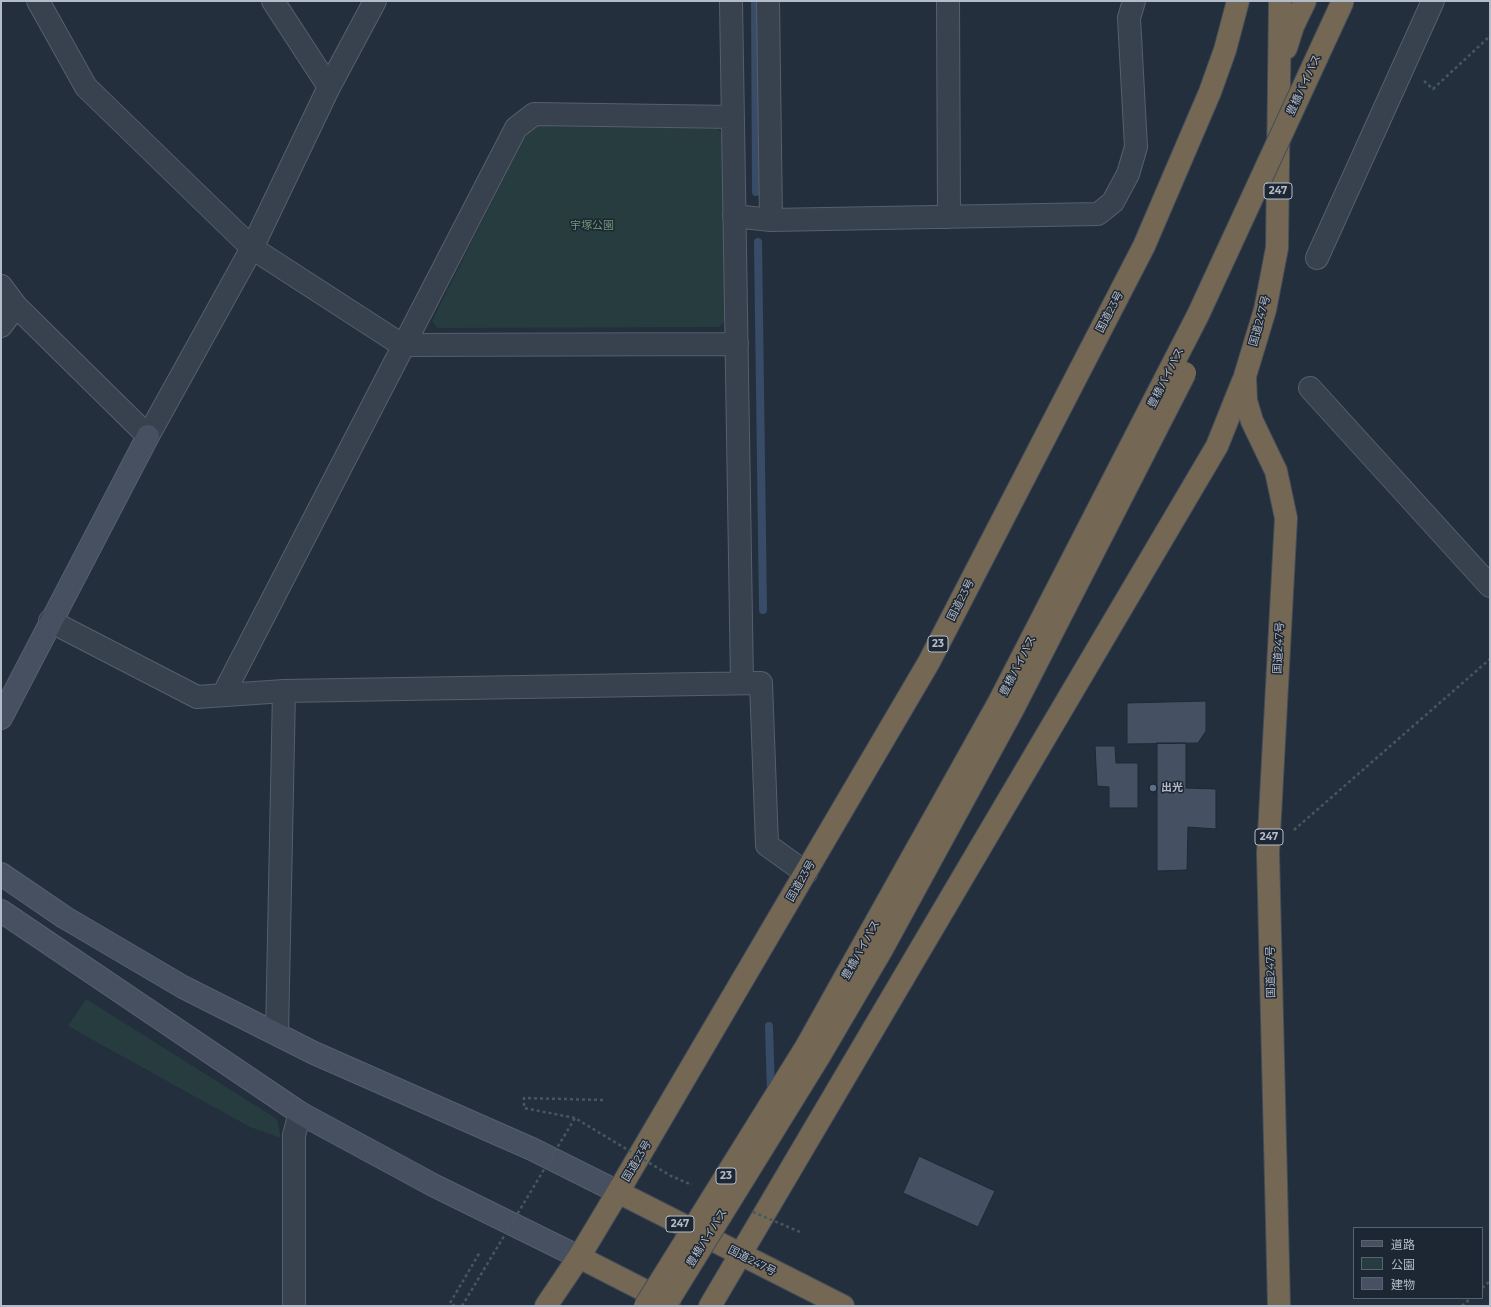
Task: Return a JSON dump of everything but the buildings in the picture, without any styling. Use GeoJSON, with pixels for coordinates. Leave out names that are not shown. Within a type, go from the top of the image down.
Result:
{"type":"FeatureCollection","features":[{"type":"Feature","properties":{"kind":"highway","name":"国道23号"},"geometry":{"type":"LineString","coordinates":[[579,1257],[929,662],[1144,246],[1210,92],[1225,50],[1238,1]]}},
{"type":"Feature","properties":{"kind":"highway"},"geometry":{"type":"LineString","coordinates":[[1144,246],[1219,100],[1240,45],[1253,1]]}},
{"type":"Feature","properties":{"kind":"highway","name":"国道247号"},"geometry":{"type":"LineString","coordinates":[[1279,1306],[1268,853],[1286,518],[1276,471],[1252,421],[1248,408],[1245,376],[1265,310],[1277,248],[1280,1]]}},
{"type":"Feature","properties":{"kind":"highway"},"geometry":{"type":"LineString","coordinates":[[1280,70],[1293,26],[1305,1]]}},
{"type":"Feature","properties":{"kind":"highway","name":"豊橋バイパス"},"geometry":{"type":"LineString","coordinates":[[645,1306],[806,1046],[999,702],[1198,315],[1343,1]]}},
{"type":"Feature","properties":{"kind":"highway","name":"豊橋バイパス"},"geometry":{"type":"LineString","coordinates":[[665,1306],[820,1055],[866,977],[1013,709],[1212,321],[1360,1]]}},
{"type":"Feature","properties":{"kind":"highway"},"geometry":{"type":"LineString","coordinates":[[710,1306],[741,1256],[1217,446],[1245,376]]}},
{"type":"Feature","properties":{"kind":"highway","name":"国道247号"},"geometry":{"type":"LineString","coordinates":[[618,1192],[741,1256],[843,1306]]}},
{"type":"Feature","properties":{"kind":"highway"},"geometry":{"type":"LineString","coordinates":[[579,1257],[676,1306]]}},
{"type":"Feature","properties":{"kind":"highway","name":"23"},"geometry":{"type":"LineString","coordinates":[[546,1306],[579,1257]]}},
{"type":"Feature","properties":{"kind":"street"},"geometry":{"type":"LineString","coordinates":[[38,1],[86,87],[252,248],[402,345],[737,344]]}},
{"type":"Feature","properties":{"kind":"street"},"geometry":{"type":"LineString","coordinates":[[273,1],[329,87]]}},
{"type":"Feature","properties":{"kind":"street"},"geometry":{"type":"LineString","coordinates":[[1,718],[50,621],[148,436],[252,248],[329,87],[375,1]]}},
{"type":"Feature","properties":{"kind":"street"},"geometry":{"type":"LineString","coordinates":[[731,1],[742,682]]}},
{"type":"Feature","properties":{"kind":"street"},"geometry":{"type":"LineString","coordinates":[[768,1],[771,220]]}},
{"type":"Feature","properties":{"kind":"street"},"geometry":{"type":"LineString","coordinates":[[948,1],[949,216]]}},
{"type":"Feature","properties":{"kind":"street"},"geometry":{"type":"LineString","coordinates":[[734,216],[771,220],[1098,214],[1113,202],[1128,174],[1136,147],[1129,18],[1134,1]]}},
{"type":"Feature","properties":{"kind":"street"},"geometry":{"type":"LineString","coordinates":[[1317,258],[1433,1]]}},
{"type":"Feature","properties":{"kind":"street"},"geometry":{"type":"LineString","coordinates":[[223,695],[402,345],[516,128],[534,114],[733,117]]}},
{"type":"Feature","properties":{"kind":"street"},"geometry":{"type":"LineString","coordinates":[[1,286],[16,306],[148,436]]}},
{"type":"Feature","properties":{"kind":"street"},"geometry":{"type":"LineString","coordinates":[[1,326],[16,306]]}},
{"type":"Feature","properties":{"kind":"street"},"geometry":{"type":"LineString","coordinates":[[1310,388],[1490,586]]}},
{"type":"Feature","properties":{"kind":"street"},"geometry":{"type":"LineString","coordinates":[[50,621],[197,696],[284,691],[742,682],[761,683],[767,845],[806,873]]}},
{"type":"Feature","properties":{"kind":"street"},"geometry":{"type":"LineString","coordinates":[[276,1034],[284,691]]}},
{"type":"Feature","properties":{"kind":"street","name":"国道23号"},"geometry":{"type":"LineString","coordinates":[[1,874],[64,917],[183,987],[314,1053],[532,1149],[618,1192]]}},
{"type":"Feature","properties":{"kind":"street"},"geometry":{"type":"LineString","coordinates":[[1,911],[300,1113],[433,1185],[579,1257]]}},
{"type":"Feature","properties":{"kind":"street"},"geometry":{"type":"LineString","coordinates":[[294,1306],[294,1135],[300,1113]]}},
{"type":"Feature","properties":{"kind":"path"},"geometry":{"type":"LineString","coordinates":[[1404,64],[1433,88],[1490,36]]}},
{"type":"Feature","properties":{"kind":"path"},"geometry":{"type":"LineString","coordinates":[[1268,853],[1490,660]]}},
{"type":"Feature","properties":{"kind":"path"},"geometry":{"type":"LineString","coordinates":[[603,1100],[524,1098],[524,1108],[575,1118],[671,1176],[700,1188]]}},
{"type":"Feature","properties":{"kind":"path"},"geometry":{"type":"LineString","coordinates":[[462,1306],[575,1118]]}},
{"type":"Feature","properties":{"kind":"path"},"geometry":{"type":"LineString","coordinates":[[750,1210],[800,1232]]}},
{"type":"Feature","properties":{"kind":"path"},"geometry":{"type":"LineString","coordinates":[[455,1306],[450,1303],[480,1252]]}},
{"type":"Feature","properties":{"kind":"path"},"geometry":{"type":"LineString","coordinates":[[1462,1306],[1470,1299]]}},
{"type":"Feature","properties":{"kind":"green space","name":"宇塚公園"},"geometry":{"type":"Polygon","coordinates":[[[539,124],[718,129],[723,136],[726,320],[719,327],[437,328],[432,321],[527,132],[539,124]]]}},
{"type":"Feature","properties":{"kind":"green space"},"geometry":{"type":"Polygon","coordinates":[[[86,999],[277,1119],[281,1138],[250,1127],[68,1026],[86,999]]]}},
{"type":"Feature","properties":{"kind":"waterway"},"geometry":{"type":"LineString","coordinates":[[755,1],[756,192]]}},
{"type":"Feature","properties":{"kind":"waterway"},"geometry":{"type":"LineString","coordinates":[[758,242],[763,610]]}},
{"type":"Feature","properties":{"kind":"waterway"},"geometry":{"type":"LineString","coordinates":[[769,1026],[771,1093]]}},
{"type":"Feature","properties":{"kind":"place","name":"出光"},"geometry":{"type":"Point","coordinates":[1153,788]}}]}
